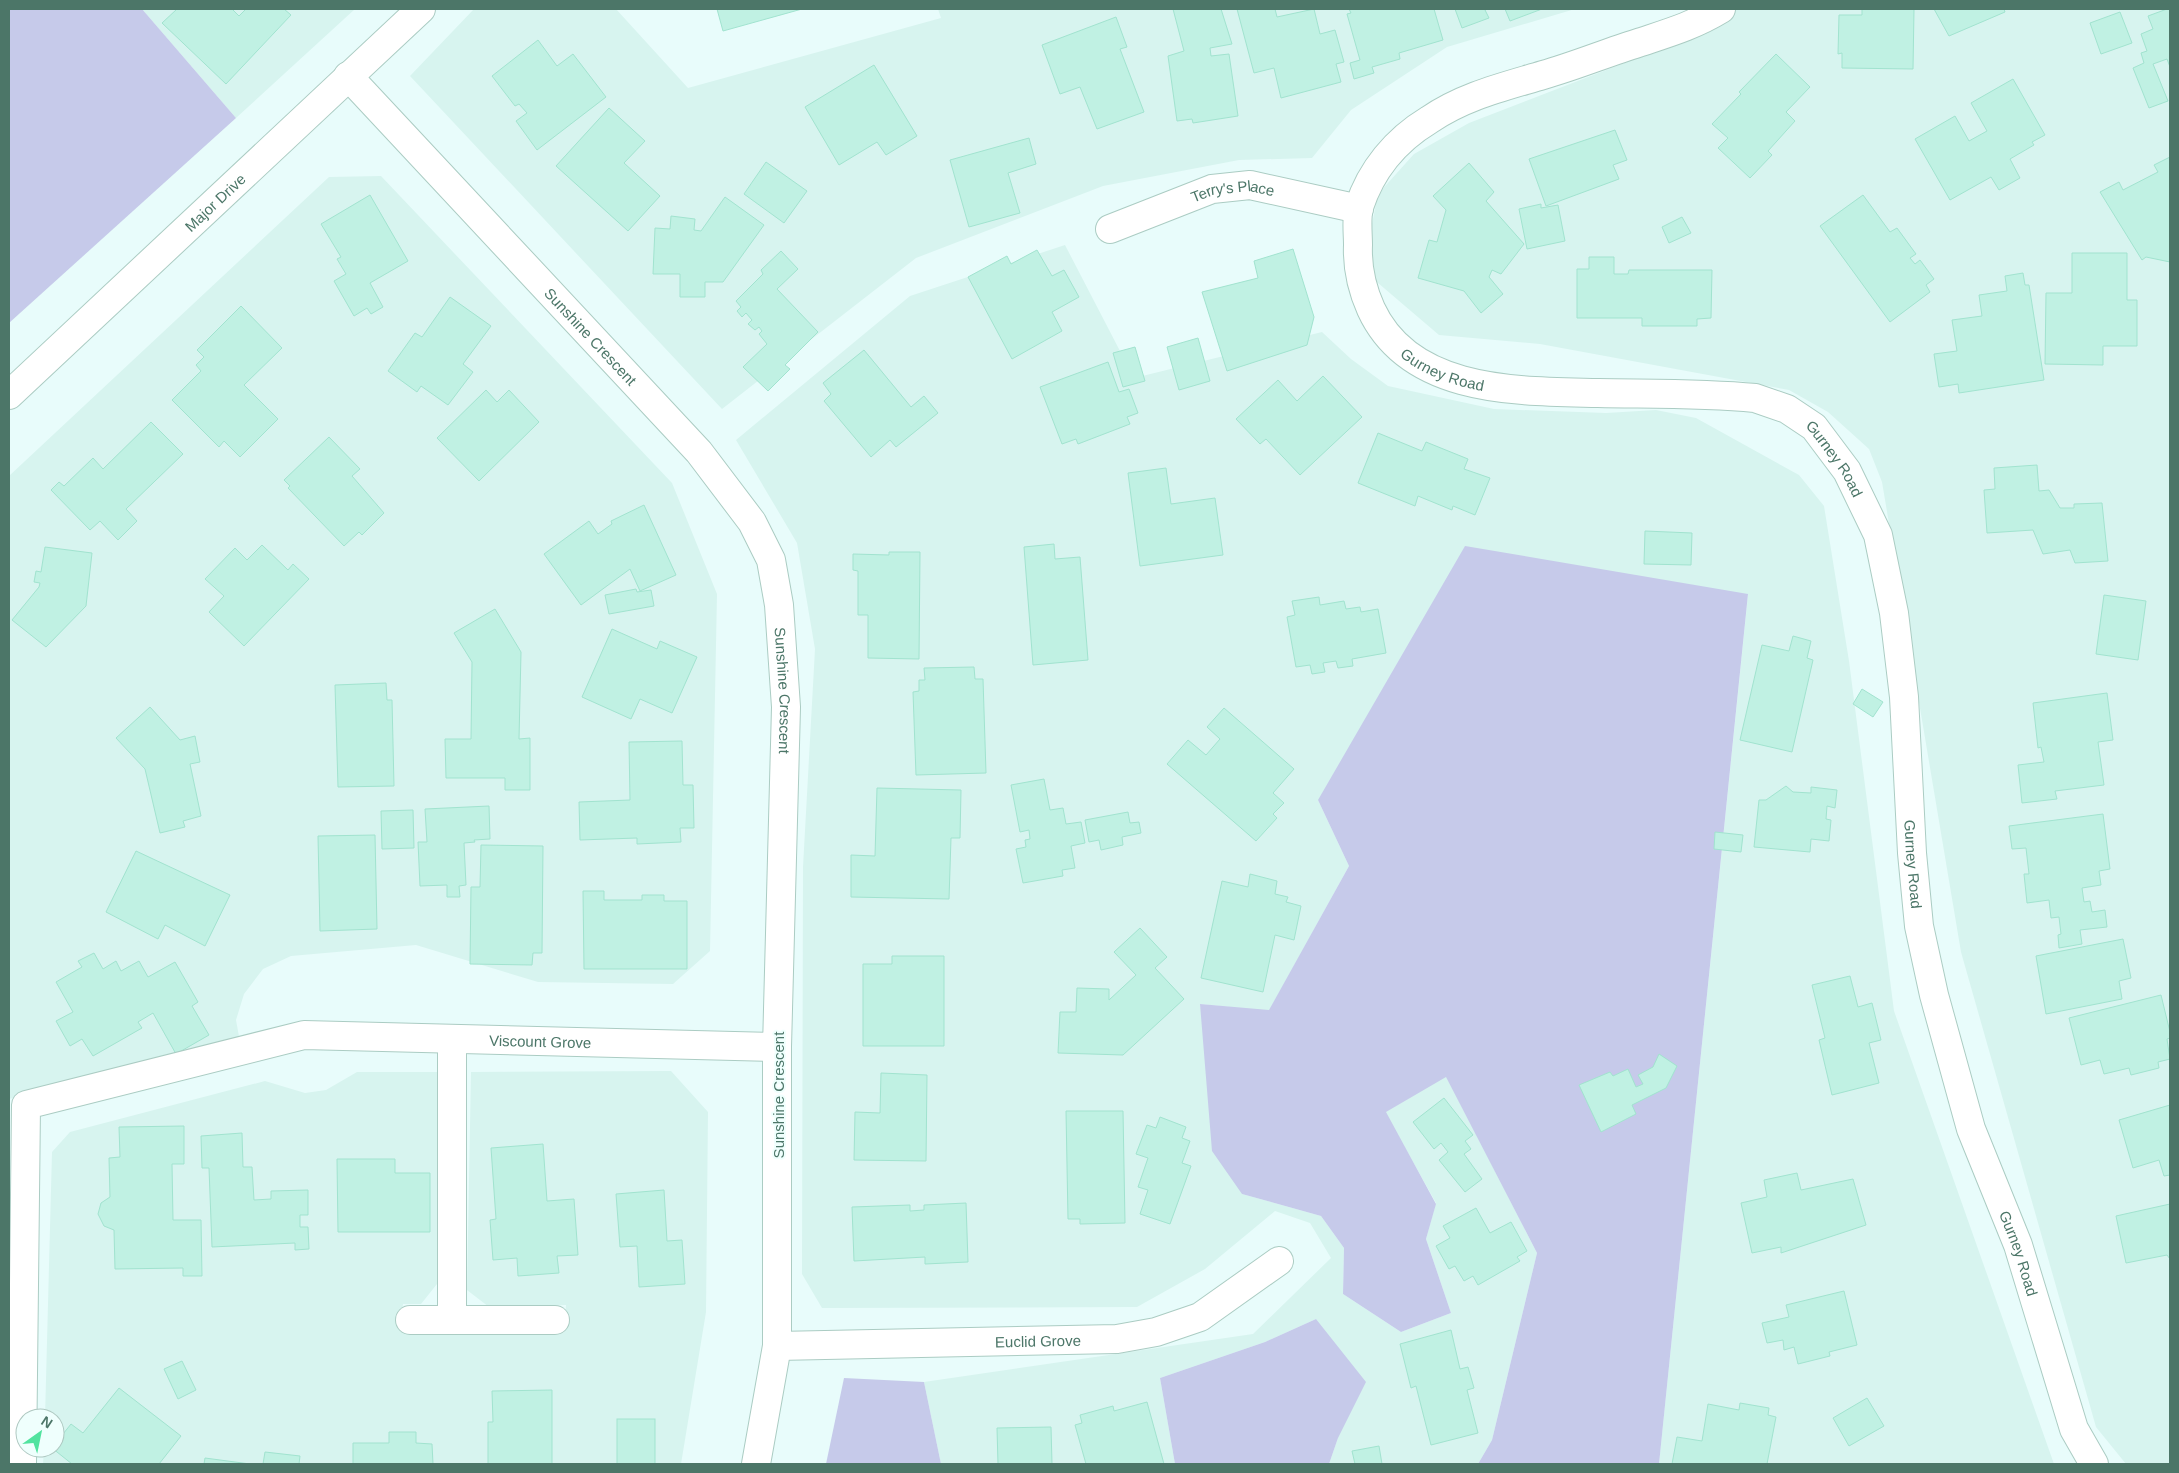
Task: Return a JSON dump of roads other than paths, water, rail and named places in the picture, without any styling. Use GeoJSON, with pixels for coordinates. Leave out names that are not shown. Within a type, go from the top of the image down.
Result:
{"type":"FeatureCollection","features":[{"type":"Feature","properties":{"kind":"street","name":"Major Drive"},"geometry":{"type":"LineString","coordinates":[[9,395],[421,9]]}},
{"type":"Feature","properties":{"kind":"street","name":"Gurney Road"},"geometry":{"type":"LineString","coordinates":[[1721,9],[1698,24],[1473,96],[1429,119],[1396,144],[1382,161],[1359,208],[1358,249],[1364,296],[1377,323],[1397,348],[1423,366],[1453,378],[1495,387],[1540,391],[1736,396],[1764,400],[1787,408],[1808,421],[1847,471],[1878,535],[1894,613],[1904,697],[1912,853],[1918,917],[1934,995],[1971,1129],[2018,1245],[2074,1429],[2094,1464]]}},
{"type":"Feature","properties":{"kind":"street","name":"Sunshine Crescent"},"geometry":{"type":"LineString","coordinates":[[348,76],[700,452],[752,522],[771,560],[778,605],[786,707],[777,1047],[777,1346],[756,1464]]}},
{"type":"Feature","properties":{"kind":"street","name":"Terry's Place"},"geometry":{"type":"LineString","coordinates":[[1110,229],[1212,189],[1250,185],[1359,208]]}},
{"type":"Feature","properties":{"kind":"street","name":"Viscount Grove"},"geometry":{"type":"LineString","coordinates":[[22,1464],[26,1105],[304,1034],[777,1047]]}},
{"type":"Feature","properties":{"kind":"street"},"geometry":{"type":"LineString","coordinates":[[452,1039],[452,1320]]}},
{"type":"Feature","properties":{"kind":"street","name":"Euclid Grove"},"geometry":{"type":"LineString","coordinates":[[777,1346],[1118,1339],[1156,1332],[1200,1317],[1279,1261]]}},
{"type":"Feature","properties":{"kind":"street"},"geometry":{"type":"LineString","coordinates":[[410,1320],[555,1320]]}}]}
